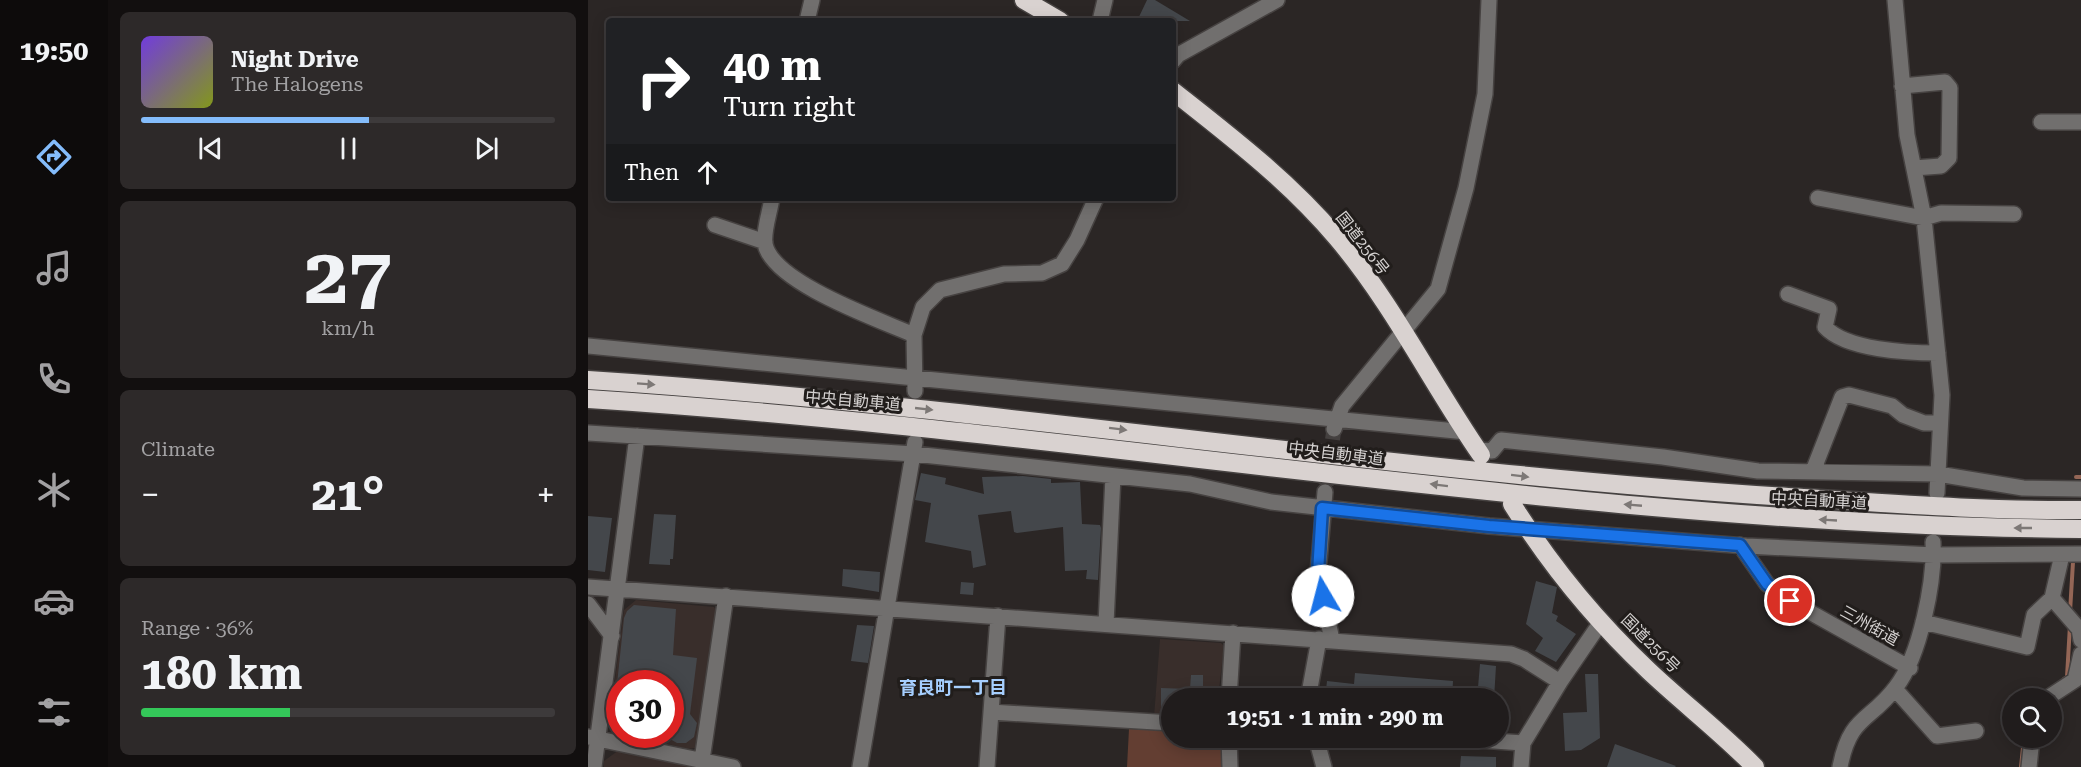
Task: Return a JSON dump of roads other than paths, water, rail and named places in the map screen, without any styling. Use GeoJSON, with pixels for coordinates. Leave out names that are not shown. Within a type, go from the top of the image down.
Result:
{"type":"FeatureCollection","features":[{"type":"Feature","properties":{"kind":"highway"},"geometry":{"type":"LineString","coordinates":[[1024,0],[1055,18]]}},
{"type":"Feature","properties":{"kind":"highway","name":"国道256号"},"geometry":{"type":"LineString","coordinates":[[1176,93],[1245,148],[1307,205],[1359,266],[1479,453]]}},
{"type":"Feature","properties":{"kind":"highway","name":"中央自動車道"},"geometry":{"type":"LineString","coordinates":[[588,380],[890,405],[1563,480],[1917,505],[2081,510]]}},
{"type":"Feature","properties":{"kind":"highway","name":"中央自動車道"},"geometry":{"type":"LineString","coordinates":[[588,399],[879,421],[1542,497],[1713,513],[1919,526],[2081,529]]}},
{"type":"Feature","properties":{"kind":"highway","name":"国道256号"},"geometry":{"type":"LineString","coordinates":[[1512,504],[1527,529],[1601,622],[1648,671],[1755,767]]}},
{"type":"Feature","properties":{"kind":"street"},"geometry":{"type":"LineString","coordinates":[[808,18],[812,0]]}},
{"type":"Feature","properties":{"kind":"street"},"geometry":{"type":"LineString","coordinates":[[1101,18],[1105,0]]}},
{"type":"Feature","properties":{"kind":"street"},"geometry":{"type":"LineString","coordinates":[[1176,57],[1277,0]]}},
{"type":"Feature","properties":{"kind":"street"},"geometry":{"type":"LineString","coordinates":[[1336,424],[1342,406],[1437,289],[1466,188],[1485,94],[1489,0]]}},
{"type":"Feature","properties":{"kind":"street"},"geometry":{"type":"LineString","coordinates":[[1895,0],[1907,135],[1924,218],[1942,395],[1937,493]]}},
{"type":"Feature","properties":{"kind":"street"},"geometry":{"type":"LineString","coordinates":[[1902,86],[1945,82],[1950,88],[1949,158],[1941,166],[1914,168]]}},
{"type":"Feature","properties":{"kind":"street"},"geometry":{"type":"LineString","coordinates":[[2041,122],[2081,122]]}},
{"type":"Feature","properties":{"kind":"street"},"geometry":{"type":"LineString","coordinates":[[1818,198],[1924,218],[1941,213],[2014,214]]}},
{"type":"Feature","properties":{"kind":"street"},"geometry":{"type":"LineString","coordinates":[[772,201],[765,242],[768,252],[789,275],[849,309],[914,335]]}},
{"type":"Feature","properties":{"kind":"street"},"geometry":{"type":"LineString","coordinates":[[915,383],[914,335],[923,307],[940,291],[1004,274],[1042,273],[1062,264],[1077,240],[1095,201]]}},
{"type":"Feature","properties":{"kind":"street"},"geometry":{"type":"LineString","coordinates":[[715,225],[765,242]]}},
{"type":"Feature","properties":{"kind":"street"},"geometry":{"type":"LineString","coordinates":[[1788,294],[1829,309],[1825,327],[1832,335],[1894,352],[1938,353]]}},
{"type":"Feature","properties":{"kind":"street"},"geometry":{"type":"LineString","coordinates":[[588,346],[915,383],[1336,424],[1466,432]]}},
{"type":"Feature","properties":{"kind":"street"},"geometry":{"type":"LineString","coordinates":[[1814,471],[1842,397],[1849,395],[1892,406],[1903,415],[1924,423],[1940,423]]}},
{"type":"Feature","properties":{"kind":"street"},"geometry":{"type":"LineString","coordinates":[[588,433],[915,448],[1113,476],[1190,484],[1271,502],[1527,529],[1740,545],[2081,554]]}},
{"type":"Feature","properties":{"kind":"street"},"geometry":{"type":"LineString","coordinates":[[594,767],[593,737],[612,636],[637,436]]}},
{"type":"Feature","properties":{"kind":"street"},"geometry":{"type":"LineString","coordinates":[[1479,453],[1492,451],[1501,440],[1663,457],[1758,471],[1938,474],[2023,488],[2081,489]]}},
{"type":"Feature","properties":{"kind":"street"},"geometry":{"type":"LineString","coordinates":[[860,767],[915,448]]}},
{"type":"Feature","properties":{"kind":"street"},"geometry":{"type":"LineString","coordinates":[[1106,624],[1113,476]]}},
{"type":"Feature","properties":{"kind":"street"},"geometry":{"type":"LineString","coordinates":[[1309,688],[1326,640],[1318,573],[1325,492]]}},
{"type":"Feature","properties":{"kind":"street","name":"三州街道"},"geometry":{"type":"LineString","coordinates":[[1740,545],[1767,584],[1790,601],[1910,668]]}},
{"type":"Feature","properties":{"kind":"street"},"geometry":{"type":"LineString","coordinates":[[1840,767],[1849,736],[1860,721],[1895,689],[1910,668],[1923,622],[1934,549]]}},
{"type":"Feature","properties":{"kind":"street"},"geometry":{"type":"LineString","coordinates":[[1923,622],[2027,647],[2034,615],[2052,598],[2062,555]]}},
{"type":"Feature","properties":{"kind":"street"},"geometry":{"type":"LineString","coordinates":[[588,587],[889,607],[1511,654],[1524,659],[1560,682]]}},
{"type":"Feature","properties":{"kind":"street"},"geometry":{"type":"LineString","coordinates":[[702,760],[726,596]]}},
{"type":"Feature","properties":{"kind":"street"},"geometry":{"type":"LineString","coordinates":[[2052,598],[2079,634]]}},
{"type":"Feature","properties":{"kind":"street"},"geometry":{"type":"LineString","coordinates":[[588,604],[612,636]]}},
{"type":"Feature","properties":{"kind":"street"},"geometry":{"type":"LineString","coordinates":[[987,767],[998,616]]}},
{"type":"Feature","properties":{"kind":"street"},"geometry":{"type":"LineString","coordinates":[[1521,767],[1523,743],[1560,682],[1601,622]]}},
{"type":"Feature","properties":{"kind":"street"},"geometry":{"type":"LineString","coordinates":[[1230,688],[1233,633]]}},
{"type":"Feature","properties":{"kind":"street"},"geometry":{"type":"LineString","coordinates":[[2062,689],[2075,681],[2081,654]]}},
{"type":"Feature","properties":{"kind":"street"},"geometry":{"type":"LineString","coordinates":[[1895,689],[1936,736],[1976,731]]}},
{"type":"Feature","properties":{"kind":"street"},"geometry":{"type":"LineString","coordinates":[[992,712],[1161,722]]}},
{"type":"Feature","properties":{"kind":"street"},"geometry":{"type":"LineString","coordinates":[[593,737],[733,767]]}},
{"type":"Feature","properties":{"kind":"street"},"geometry":{"type":"LineString","coordinates":[[1509,742],[1523,743]]}},
{"type":"Feature","properties":{"kind":"street"},"geometry":{"type":"LineString","coordinates":[[1229,748],[1230,767]]}},
{"type":"Feature","properties":{"kind":"street"},"geometry":{"type":"LineString","coordinates":[[1319,748],[1324,767]]}},
{"type":"Feature","properties":{"kind":"street"},"geometry":{"type":"LineString","coordinates":[[2029,767],[2031,748]]}},
{"type":"Feature","properties":{"kind":"waterway"},"geometry":{"type":"LineString","coordinates":[[2076,477],[2081,477]]}},
{"type":"Feature","properties":{"kind":"waterway"},"geometry":{"type":"LineString","coordinates":[[2070,612],[2073,562]]}},
{"type":"Feature","properties":{"kind":"waterway"},"geometry":{"type":"LineString","coordinates":[[2064,679],[2067,677],[2070,625]]}},
{"type":"Feature","properties":{"kind":"waterway"},"geometry":{"type":"LineString","coordinates":[[2021,767],[2023,748]]}},
{"type":"Feature","properties":{"kind":"tunnel"},"geometry":{"type":"LineString","coordinates":[[1326,485],[1334,429]]}},
{"type":"Feature","properties":{"kind":"district","name":"育良町一丁目"},"geometry":{"type":"Point","coordinates":[953,688]}}]}
